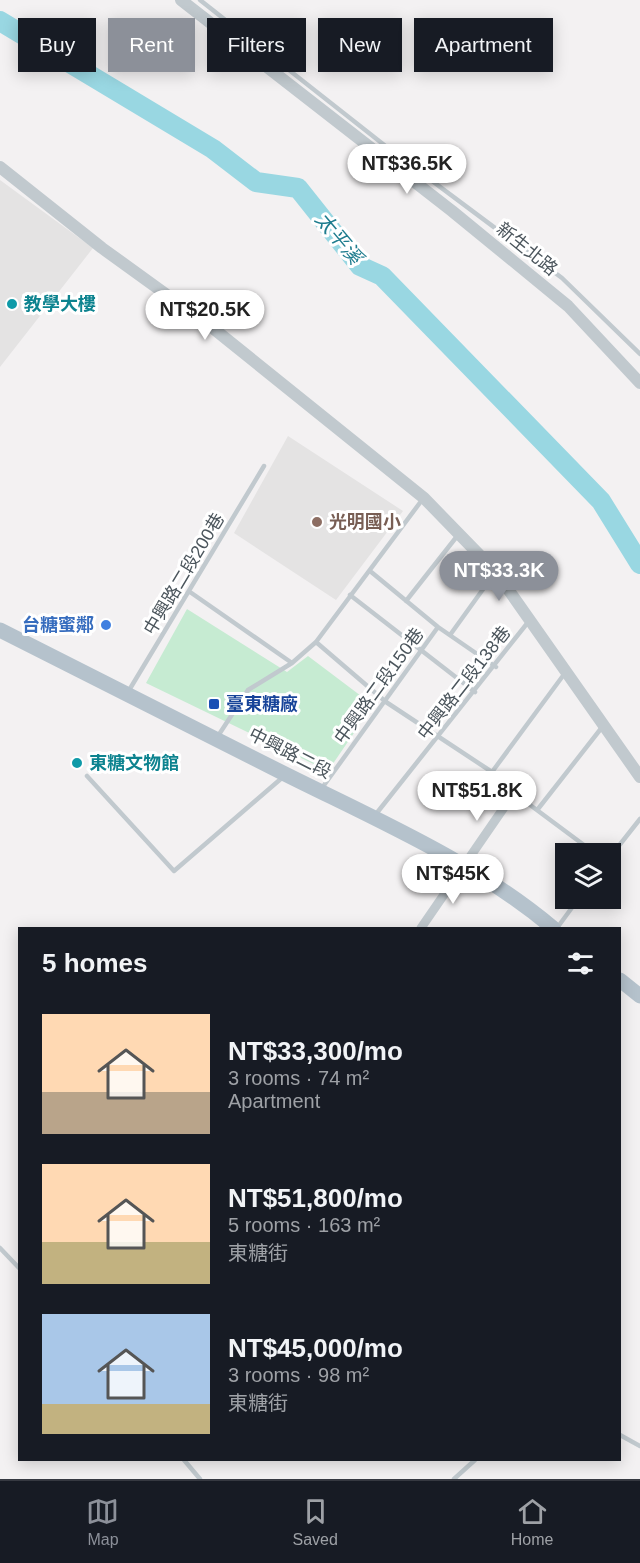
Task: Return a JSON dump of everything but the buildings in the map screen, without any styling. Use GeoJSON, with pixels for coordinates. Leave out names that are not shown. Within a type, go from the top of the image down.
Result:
{"type":"FeatureCollection","features":[{"type":"Feature","properties":{"kind":"main road","name":"中興路二段"},"geometry":{"type":"LineString","coordinates":[[0,630],[320,790],[463,866],[554,927]]}},
{"type":"Feature","properties":{"kind":"main road"},"geometry":{"type":"LineString","coordinates":[[621,981],[640,996]]}},
{"type":"Feature","properties":{"kind":"street","name":"新生北路"},"geometry":{"type":"LineString","coordinates":[[181,0],[452,211],[568,306],[640,383]]}},
{"type":"Feature","properties":{"kind":"street"},"geometry":{"type":"LineString","coordinates":[[0,167],[102,248],[214,328],[424,498],[496,572],[640,777]]}},
{"type":"Feature","properties":{"kind":"street"},"geometry":{"type":"LineString","coordinates":[[422,927],[514,793]]}},
{"type":"Feature","properties":{"kind":"lane"},"geometry":{"type":"LineString","coordinates":[[200,0],[388,148],[562,278],[640,354]]}},
{"type":"Feature","properties":{"kind":"lane","name":"中興路二段200巷"},"geometry":{"type":"LineString","coordinates":[[126,694],[190,592],[264,466]]}},
{"type":"Feature","properties":{"kind":"lane"},"geometry":{"type":"LineString","coordinates":[[217,738],[248,690],[292,663],[316,642],[424,498]]}},
{"type":"Feature","properties":{"kind":"lane"},"geometry":{"type":"LineString","coordinates":[[406,601],[459,533]]}},
{"type":"Feature","properties":{"kind":"lane"},"geometry":{"type":"LineString","coordinates":[[370,571],[438,627],[496,667]]}},
{"type":"Feature","properties":{"kind":"lane"},"geometry":{"type":"LineString","coordinates":[[450,635],[496,572]]}},
{"type":"Feature","properties":{"kind":"lane"},"geometry":{"type":"LineString","coordinates":[[190,592],[292,663]]}},
{"type":"Feature","properties":{"kind":"lane"},"geometry":{"type":"LineString","coordinates":[[350,595],[475,692]]}},
{"type":"Feature","properties":{"kind":"lane","name":"中興路二段138巷"},"geometry":{"type":"LineString","coordinates":[[372,818],[496,667],[530,620]]}},
{"type":"Feature","properties":{"kind":"lane","name":"中興路二段150巷"},"geometry":{"type":"LineString","coordinates":[[320,790],[386,702],[438,627]]}},
{"type":"Feature","properties":{"kind":"lane"},"geometry":{"type":"LineString","coordinates":[[316,642],[386,702],[492,772],[514,793],[583,843]]}},
{"type":"Feature","properties":{"kind":"lane"},"geometry":{"type":"LineString","coordinates":[[492,772],[566,673]]}},
{"type":"Feature","properties":{"kind":"lane"},"geometry":{"type":"LineString","coordinates":[[538,809],[603,725]]}},
{"type":"Feature","properties":{"kind":"lane"},"geometry":{"type":"LineString","coordinates":[[87,776],[174,871],[286,775]]}},
{"type":"Feature","properties":{"kind":"lane"},"geometry":{"type":"LineString","coordinates":[[621,843],[640,819]]}},
{"type":"Feature","properties":{"kind":"lane"},"geometry":{"type":"LineString","coordinates":[[556,927],[570,909]]}},
{"type":"Feature","properties":{"kind":"lane"},"geometry":{"type":"LineString","coordinates":[[0,1248],[18,1267]]}},
{"type":"Feature","properties":{"kind":"lane"},"geometry":{"type":"LineString","coordinates":[[621,1436],[640,1446]]}},
{"type":"Feature","properties":{"kind":"lane"},"geometry":{"type":"LineString","coordinates":[[185,1461],[200,1479]]}},
{"type":"Feature","properties":{"kind":"lane"},"geometry":{"type":"LineString","coordinates":[[454,1479],[474,1461]]}},
{"type":"Feature","properties":{"kind":"shaded area"},"geometry":{"type":"Polygon","coordinates":[[[0,180],[93,248],[0,367],[0,180]]]}},
{"type":"Feature","properties":{"kind":"shaded area","name":"光明國小"},"geometry":{"type":"Polygon","coordinates":[[[288,436],[403,511],[336,600],[234,533],[288,436]]]}},
{"type":"Feature","properties":{"kind":"green space"},"geometry":{"type":"Polygon","coordinates":[[[187,609],[287,672],[308,656],[373,705],[328,771],[146,683],[187,609]]]}},
{"type":"Feature","properties":{"kind":"waterway","name":"太平溪"},"geometry":{"type":"LineString","coordinates":[[0,21],[213,149],[256,182],[298,188],[360,266],[382,276],[601,501],[640,564]]}},
{"type":"Feature","properties":{"kind":"place","name":"教學大樓"},"geometry":{"type":"Point","coordinates":[12,304]}},
{"type":"Feature","properties":{"kind":"place","name":"光明國小"},"geometry":{"type":"Point","coordinates":[317,522]}},
{"type":"Feature","properties":{"kind":"place","name":"台糖蜜鄰"},"geometry":{"type":"Point","coordinates":[106,625]}},
{"type":"Feature","properties":{"kind":"place","name":"臺東糖廠"},"geometry":{"type":"Point","coordinates":[214,704]}},
{"type":"Feature","properties":{"kind":"place","name":"東糖文物館"},"geometry":{"type":"Point","coordinates":[77,763]}}]}
